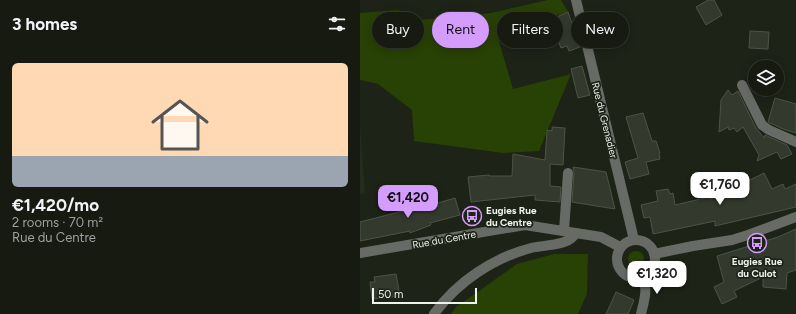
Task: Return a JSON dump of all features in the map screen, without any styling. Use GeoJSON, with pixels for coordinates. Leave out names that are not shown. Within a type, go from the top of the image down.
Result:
{"type":"FeatureCollection","features":[{"type":"Feature","properties":{"kind":"street","name":"Rue du Grenadier"},"geometry":{"type":"LineString","coordinates":[[576,0],[634,240]]}},
{"type":"Feature","properties":{"kind":"street"},"geometry":{"type":"LineString","coordinates":[[742,85],[762,125],[769,130],[796,142]]}},
{"type":"Feature","properties":{"kind":"street"},"geometry":{"type":"LineString","coordinates":[[564,231],[568,173]]}},
{"type":"Feature","properties":{"kind":"street"},"geometry":{"type":"LineString","coordinates":[[654,254],[732,240],[796,217]]}},
{"type":"Feature","properties":{"kind":"street","name":"Rue du Centre"},"geometry":{"type":"LineString","coordinates":[[360,253],[525,225],[601,238],[620,247]]}},
{"type":"Feature","properties":{"kind":"street"},"geometry":{"type":"LineString","coordinates":[[434,314],[458,288],[489,266],[525,250],[568,241],[574,236],[575,233]]}},
{"type":"Feature","properties":{"kind":"street"},"geometry":{"type":"LineString","coordinates":[[634,240],[640,240],[648,244],[654,254],[655,259],[653,267],[649,273],[637,279],[630,278],[620,271],[616,260],[620,247],[625,243],[634,240]]}},
{"type":"Feature","properties":{"kind":"street"},"geometry":{"type":"LineString","coordinates":[[641,314],[646,297],[646,284],[643,277]]}},
{"type":"Feature","properties":{"kind":"shaded area"},"geometry":{"type":"Polygon","coordinates":[[[360,123],[365,193],[360,194],[360,123]]]}},
{"type":"Feature","properties":{"kind":"green space"},"geometry":{"type":"Polygon","coordinates":[[[548,0],[561,0],[569,13],[497,12],[497,48],[501,48],[513,89],[571,74],[539,151],[503,153],[414,141],[412,110],[378,84],[360,80],[360,13],[372,12],[372,48],[424,48],[424,20],[432,19],[432,48],[489,48],[489,13],[548,0]]]}},
{"type":"Feature","properties":{"kind":"green space"},"geometry":{"type":"Polygon","coordinates":[[[398,10],[403,12],[373,12],[398,10]]]}},
{"type":"Feature","properties":{"kind":"green space"},"geometry":{"type":"Polygon","coordinates":[[[633,251],[639,251],[644,256],[642,265],[639,267],[633,267],[628,262],[628,256],[633,251]]]}},
{"type":"Feature","properties":{"kind":"green space"},"geometry":{"type":"Polygon","coordinates":[[[554,254],[588,254],[587,294],[578,314],[451,314],[456,307],[517,264],[554,254]]]}},
{"type":"Feature","properties":{"kind":"building"},"geometry":{"type":"Polygon","coordinates":[[[708,0],[714,0],[722,15],[706,25],[696,7],[708,0]]]}},
{"type":"Feature","properties":{"kind":"building"},"geometry":{"type":"Polygon","coordinates":[[[568,12],[571,21],[571,48],[577,48],[569,51],[567,46],[563,47],[563,14],[568,12]]]}},
{"type":"Feature","properties":{"kind":"building"},"geometry":{"type":"Polygon","coordinates":[[[750,31],[769,32],[768,49],[749,48],[750,31]]]}},
{"type":"Feature","properties":{"kind":"building"},"geometry":{"type":"Polygon","coordinates":[[[582,66],[590,95],[578,98],[571,69],[582,66]]]}},
{"type":"Feature","properties":{"kind":"building"},"geometry":{"type":"Polygon","coordinates":[[[728,90],[732,95],[738,91],[756,128],[764,138],[765,135],[787,145],[792,154],[781,159],[777,152],[757,161],[759,155],[743,127],[737,132],[734,128],[729,130],[728,127],[719,132],[721,100],[728,90]]]}},
{"type":"Feature","properties":{"kind":"building"},"geometry":{"type":"Polygon","coordinates":[[[775,98],[796,104],[796,133],[768,122],[775,98]]]}},
{"type":"Feature","properties":{"kind":"building"},"geometry":{"type":"Polygon","coordinates":[[[643,113],[652,141],[656,141],[660,153],[660,159],[646,162],[649,174],[630,179],[625,162],[638,158],[626,117],[643,113]]]}},
{"type":"Feature","properties":{"kind":"building"},"geometry":{"type":"Polygon","coordinates":[[[552,127],[565,128],[563,165],[550,164],[550,186],[561,187],[560,202],[535,200],[535,195],[471,202],[468,177],[489,175],[512,176],[513,154],[545,160],[547,130],[552,131],[552,127]]]}},
{"type":"Feature","properties":{"kind":"building"},"geometry":{"type":"Polygon","coordinates":[[[573,167],[606,172],[615,209],[572,202],[573,167]]]}},
{"type":"Feature","properties":{"kind":"building"},"geometry":{"type":"Polygon","coordinates":[[[764,173],[772,189],[783,184],[785,189],[796,184],[796,207],[715,226],[715,221],[653,234],[650,217],[644,218],[641,205],[658,201],[656,191],[668,189],[670,194],[673,193],[675,205],[709,197],[710,199],[737,189],[734,183],[747,176],[750,180],[764,173]]]}},
{"type":"Feature","properties":{"kind":"building"},"geometry":{"type":"Polygon","coordinates":[[[418,197],[420,205],[423,205],[424,207],[455,198],[460,215],[430,223],[431,225],[410,233],[410,231],[360,241],[360,222],[403,211],[402,201],[418,197]]]}},
{"type":"Feature","properties":{"kind":"building"},"geometry":{"type":"Polygon","coordinates":[[[796,229],[796,270],[787,273],[786,289],[763,287],[763,277],[734,291],[737,297],[722,304],[714,287],[724,282],[717,256],[778,237],[796,229]]]}},
{"type":"Feature","properties":{"kind":"building"},"geometry":{"type":"Polygon","coordinates":[[[396,274],[400,296],[372,299],[370,282],[375,282],[374,277],[396,274]]]}},
{"type":"Feature","properties":{"kind":"building"},"geometry":{"type":"Polygon","coordinates":[[[616,292],[634,300],[628,314],[606,314],[616,292]]]}},
{"type":"Feature","properties":{"kind":"place","name":"Eugies Rue du Centre"},"geometry":{"type":"Point","coordinates":[472,216]}},
{"type":"Feature","properties":{"kind":"place","name":"Eugies Rue du Culot"},"geometry":{"type":"Point","coordinates":[757,243]}}]}
